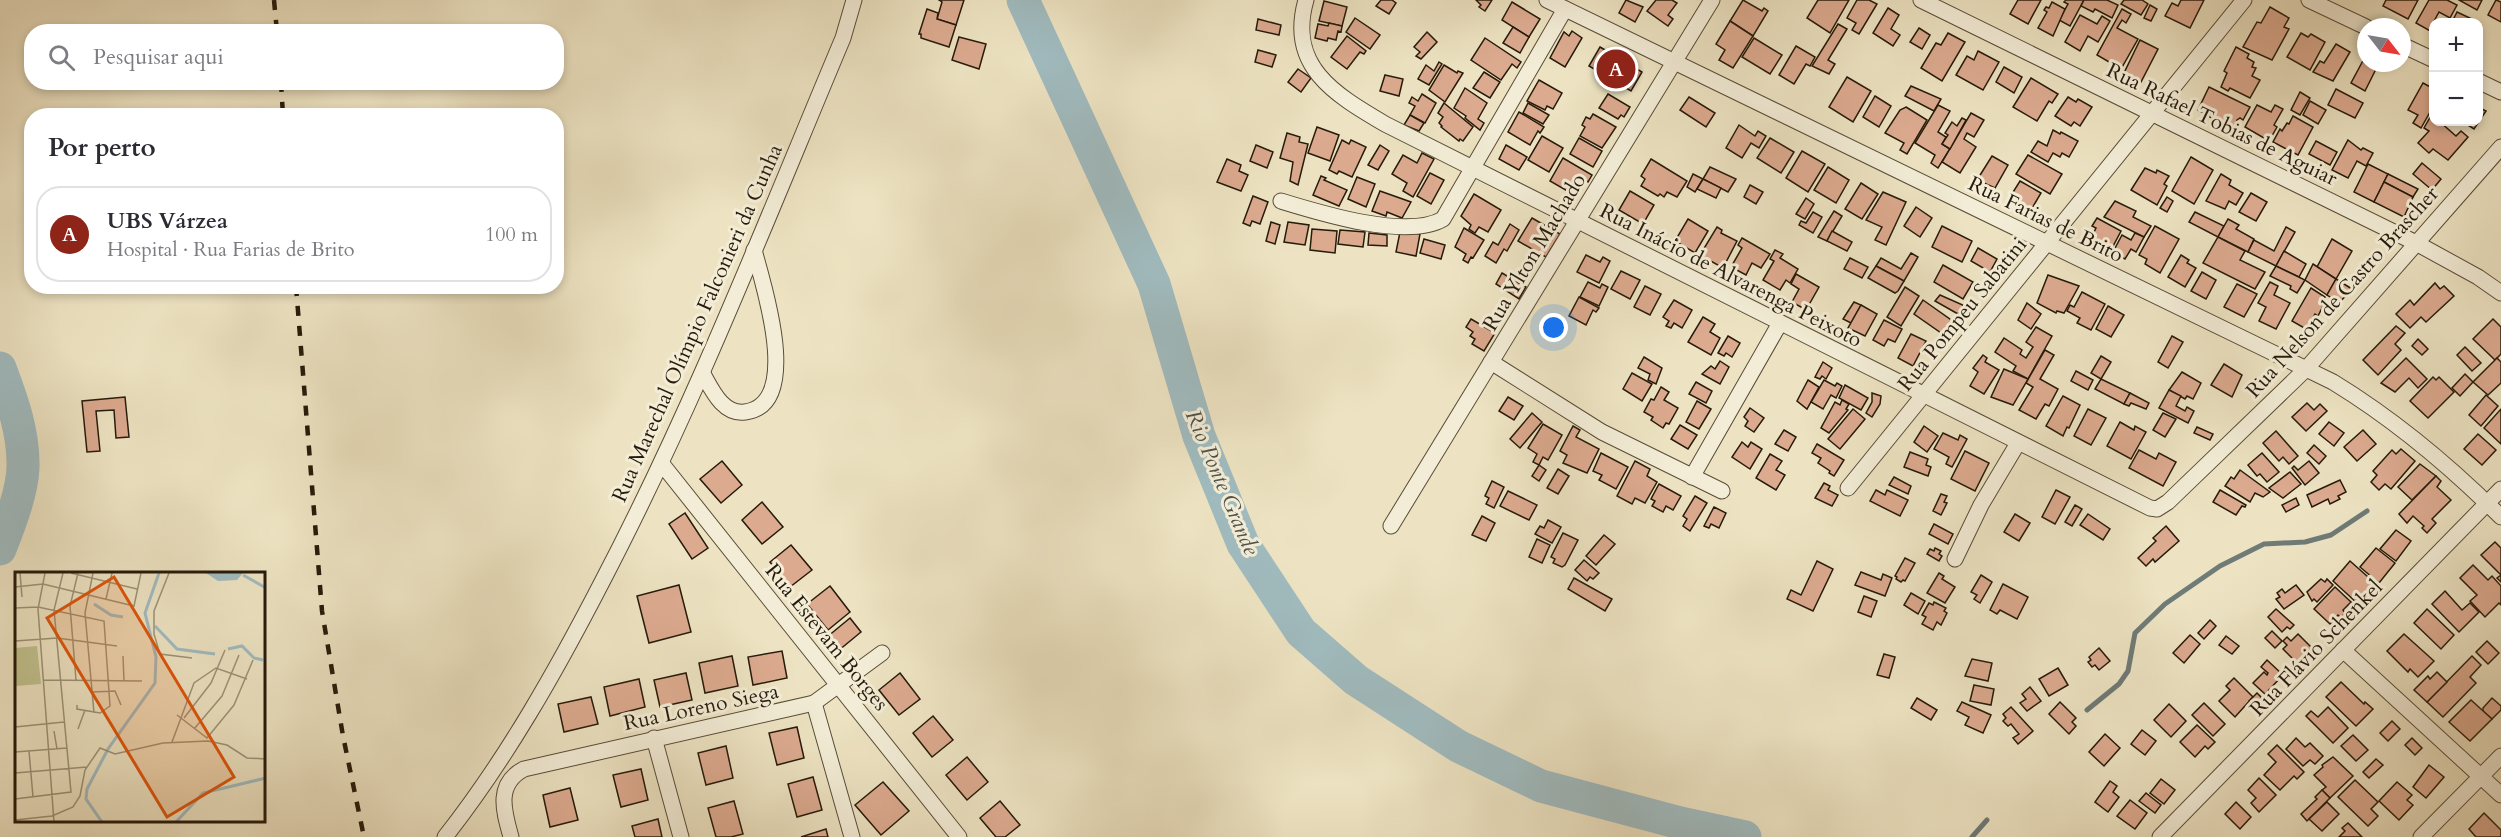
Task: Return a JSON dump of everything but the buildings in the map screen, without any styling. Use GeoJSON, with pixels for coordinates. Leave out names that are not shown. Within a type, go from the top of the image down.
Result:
{"type":"FeatureCollection","features":[{"type":"Feature","properties":{"kind":"street","name":"Rua Marechal Olímpio Falconieri da Cunha"},"geometry":{"type":"LineString","coordinates":[[446,837],[473,802],[521,729],[580,625],[662,464],[703,374],[843,38],[854,0]]}},
{"type":"Feature","properties":{"kind":"street","name":"Rua Inácio de Alvarenga Peixoto"},"geometry":{"type":"LineString","coordinates":[[1306,0],[1301,23],[1304,53],[1333,90],[1354,106],[1473,169],[2143,506],[2157,509]]}},
{"type":"Feature","properties":{"kind":"street","name":"Rua Farias de Brito"},"geometry":{"type":"LineString","coordinates":[[1547,0],[2306,369],[2356,396],[2389,418],[2442,461],[2501,517]]}},
{"type":"Feature","properties":{"kind":"street","name":"Rua Ylton Machado"},"geometry":{"type":"LineString","coordinates":[[1391,526],[1712,0]]}},
{"type":"Feature","properties":{"kind":"street","name":"Rua Rafael Tobias de Aguiar"},"geometry":{"type":"LineString","coordinates":[[1921,0],[2416,243],[2478,277],[2501,293]]}},
{"type":"Feature","properties":{"kind":"street","name":"Rua Pompeu Sabatini"},"geometry":{"type":"LineString","coordinates":[[1848,488],[2244,0]]}},
{"type":"Feature","properties":{"kind":"street"},"geometry":{"type":"LineString","coordinates":[[2309,0],[2357,23]]}},
{"type":"Feature","properties":{"kind":"street"},"geometry":{"type":"LineString","coordinates":[[1281,201],[1361,222],[1419,226],[1434,224],[1443,219],[1565,9]]}},
{"type":"Feature","properties":{"kind":"street"},"geometry":{"type":"LineString","coordinates":[[2411,49],[2429,58]]}},
{"type":"Feature","properties":{"kind":"street"},"geometry":{"type":"LineString","coordinates":[[2483,83],[2501,92]]}},
{"type":"Feature","properties":{"kind":"street","name":"Rua Nelson de Castro Brascher"},"geometry":{"type":"LineString","coordinates":[[2157,509],[2169,502],[2306,369],[2501,147]]}},
{"type":"Feature","properties":{"kind":"street"},"geometry":{"type":"LineString","coordinates":[[703,374],[716,396],[727,408],[740,412],[752,411],[764,404],[772,391],[776,369],[775,340],[754,250]]}},
{"type":"Feature","properties":{"kind":"street"},"geometry":{"type":"LineString","coordinates":[[1692,477],[1780,323]]}},
{"type":"Feature","properties":{"kind":"street"},"geometry":{"type":"LineString","coordinates":[[1491,362],[1593,427],[1722,491]]}},
{"type":"Feature","properties":{"kind":"street"},"geometry":{"type":"LineString","coordinates":[[1955,559],[1981,505],[2018,443]]}},
{"type":"Feature","properties":{"kind":"street","name":"Rua Estevam Borges"},"geometry":{"type":"LineString","coordinates":[[662,464],[959,837]]}},
{"type":"Feature","properties":{"kind":"street","name":"Rua Flávio Schenkel"},"geometry":{"type":"LineString","coordinates":[[2160,837],[2501,489]]}},
{"type":"Feature","properties":{"kind":"street"},"geometry":{"type":"LineString","coordinates":[[2343,650],[2501,795]]}},
{"type":"Feature","properties":{"kind":"street","name":"Rua Loreno Siega"},"geometry":{"type":"LineString","coordinates":[[511,837],[503,807],[504,794],[515,774],[535,765],[814,703],[882,653]]}},
{"type":"Feature","properties":{"kind":"street"},"geometry":{"type":"LineString","coordinates":[[814,703],[852,837]]}},
{"type":"Feature","properties":{"kind":"street"},"geometry":{"type":"LineString","coordinates":[[654,738],[681,837]]}},
{"type":"Feature","properties":{"kind":"street"},"geometry":{"type":"LineString","coordinates":[[2421,837],[2501,756]]}},
{"type":"Feature","properties":{"kind":"waterway","name":"Rio Ponte Grande"},"geometry":{"type":"LineString","coordinates":[[1023,0],[1154,284],[1199,436],[1243,544],[1301,632],[1356,680],[1458,746],[1541,786],[1680,823],[1745,837]]}},
{"type":"Feature","properties":{"kind":"waterway"},"geometry":{"type":"LineString","coordinates":[[0,368],[13,404],[23,455],[18,499],[0,549]]}},
{"type":"Feature","properties":{"kind":"waterway"},"geometry":{"type":"LineString","coordinates":[[2087,710],[2119,684],[2128,671],[2135,633],[2165,604],[2220,566],[2264,544],[2305,542],[2331,535],[2367,511]]}},
{"type":"Feature","properties":{"kind":"waterway"},"geometry":{"type":"LineString","coordinates":[[1972,837],[1987,820]]}},
{"type":"Feature","properties":{"kind":"railway"},"geometry":{"type":"LineString","coordinates":[[274,0],[276,24]]}},
{"type":"Feature","properties":{"kind":"railway"},"geometry":{"type":"LineString","coordinates":[[281,90],[283,108]]}},
{"type":"Feature","properties":{"kind":"railway"},"geometry":{"type":"LineString","coordinates":[[297,294],[322,611],[343,736],[364,837]]}},
{"type":"Feature","properties":{"kind":"place","name":"UBS Várzea"},"geometry":{"type":"Point","coordinates":[1616,69]}}]}
